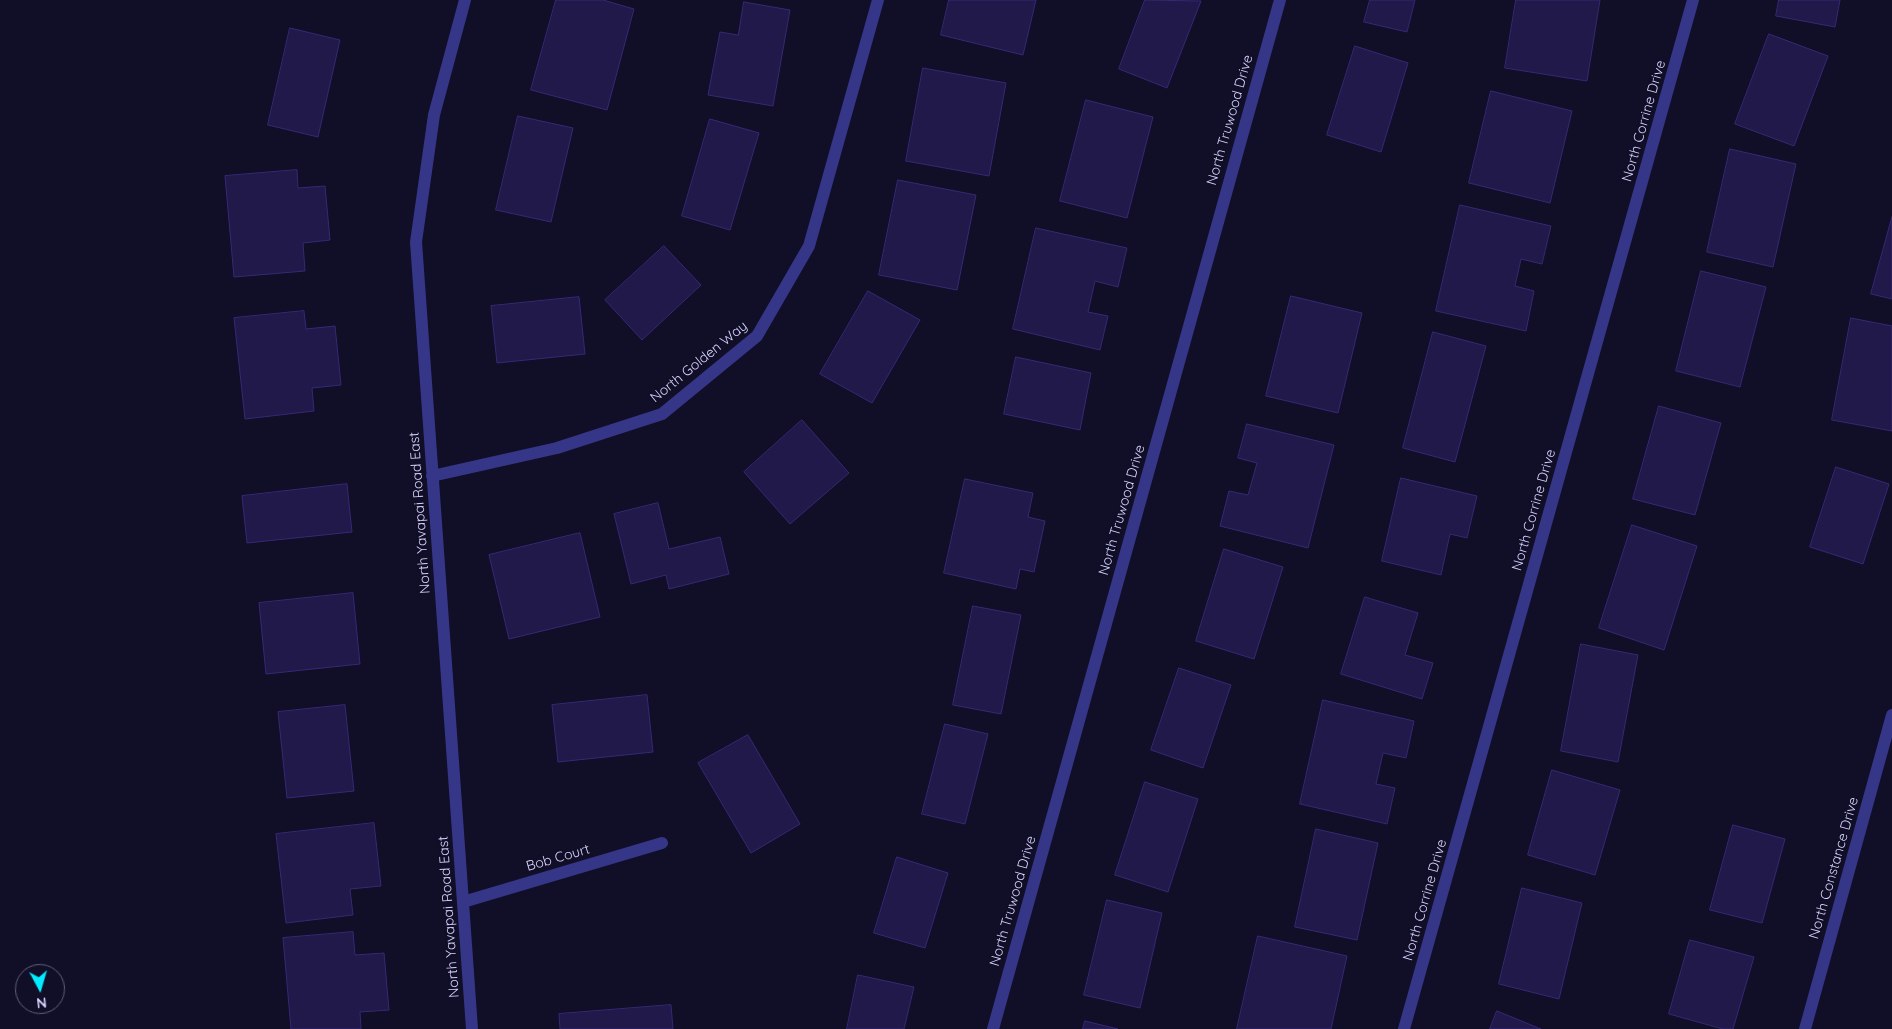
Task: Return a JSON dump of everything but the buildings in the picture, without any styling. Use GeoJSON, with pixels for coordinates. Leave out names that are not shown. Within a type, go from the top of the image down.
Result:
{"type":"FeatureCollection","features":[{"type":"Feature","properties":{"kind":"street","name":"North Yavapai Road East"},"geometry":{"type":"LineString","coordinates":[[466,0],[434,115],[416,242],[472,1029]]}},
{"type":"Feature","properties":{"kind":"street","name":"North Golden Way"},"geometry":{"type":"LineString","coordinates":[[432,476],[557,448],[662,414],[757,336],[809,246],[878,0]]}},
{"type":"Feature","properties":{"kind":"street","name":"North Truwood Drive"},"geometry":{"type":"LineString","coordinates":[[993,1029],[1280,0]]}},
{"type":"Feature","properties":{"kind":"street","name":"North Corrine Drive"},"geometry":{"type":"LineString","coordinates":[[1404,1029],[1693,0]]}},
{"type":"Feature","properties":{"kind":"street","name":"North Constance Drive"},"geometry":{"type":"LineString","coordinates":[[1805,1029],[1892,715]]}},
{"type":"Feature","properties":{"kind":"street","name":"Bob Court"},"geometry":{"type":"LineString","coordinates":[[463,902],[662,843]]}}]}
